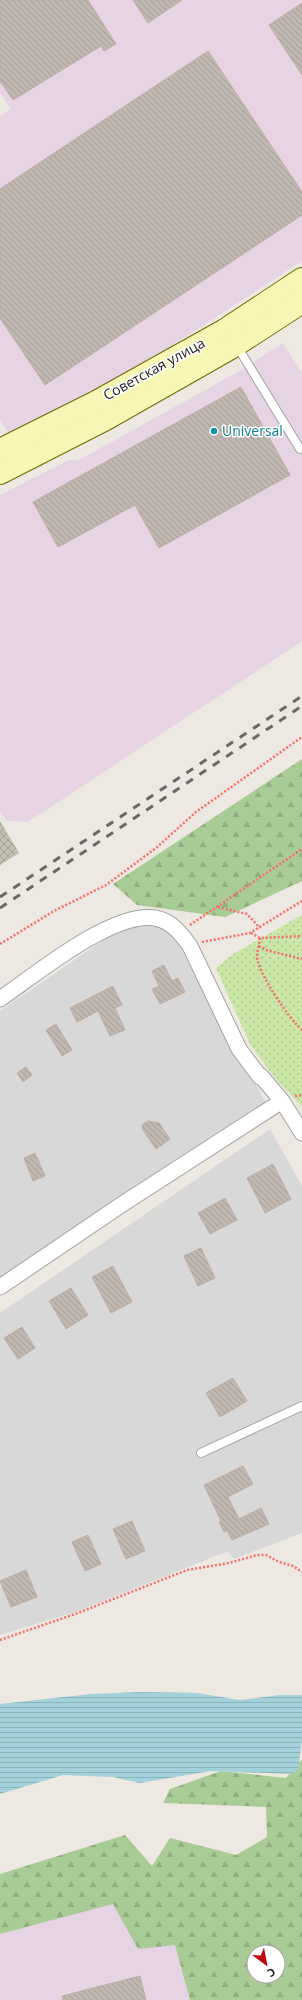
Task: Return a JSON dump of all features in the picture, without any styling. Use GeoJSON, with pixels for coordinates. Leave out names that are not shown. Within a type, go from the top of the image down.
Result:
{"type":"FeatureCollection","features":[{"type":"Feature","properties":{"kind":"main road","name":"Советская улица"},"geometry":{"type":"LineString","coordinates":[[0,450],[96,402],[225,330],[302,279]]}},
{"type":"Feature","properties":{"kind":"main road","name":"Советская улица"},"geometry":{"type":"LineString","coordinates":[[0,473],[104,420],[236,345],[302,302]]}},
{"type":"Feature","properties":{"kind":"street"},"geometry":{"type":"LineString","coordinates":[[0,999],[59,957],[113,926],[135,919],[156,918],[172,925],[179,931],[190,946],[239,1049],[260,1077],[261,1076],[282,1101],[302,1133]]}},
{"type":"Feature","properties":{"kind":"street"},"geometry":{"type":"LineString","coordinates":[[0,1287],[121,1205],[282,1101]]}},
{"type":"Feature","properties":{"kind":"lane"},"geometry":{"type":"LineString","coordinates":[[236,345],[300,449]]}},
{"type":"Feature","properties":{"kind":"lane"},"geometry":{"type":"LineString","coordinates":[[201,1453],[302,1406]]}},
{"type":"Feature","properties":{"kind":"path"},"geometry":{"type":"LineString","coordinates":[[0,944],[54,911],[106,885],[156,848],[196,812],[302,737]]}},
{"type":"Feature","properties":{"kind":"path"},"geometry":{"type":"LineString","coordinates":[[179,931],[218,907],[302,849]]}},
{"type":"Feature","properties":{"kind":"path"},"geometry":{"type":"LineString","coordinates":[[190,946],[210,940],[250,933],[302,901]]}},
{"type":"Feature","properties":{"kind":"path"},"geometry":{"type":"LineString","coordinates":[[218,907],[247,914],[260,928]]}},
{"type":"Feature","properties":{"kind":"path"},"geometry":{"type":"LineString","coordinates":[[250,933],[260,938],[302,936]]}},
{"type":"Feature","properties":{"kind":"path"},"geometry":{"type":"LineString","coordinates":[[260,938],[256,955],[259,968],[286,1012],[302,1030]]}},
{"type":"Feature","properties":{"kind":"path"},"geometry":{"type":"LineString","coordinates":[[259,946],[266,950],[302,959]]}},
{"type":"Feature","properties":{"kind":"path"},"geometry":{"type":"LineString","coordinates":[[0,1640],[78,1613],[187,1570],[229,1563],[257,1554],[266,1555],[279,1562],[293,1566],[302,1572]]}},
{"type":"Feature","properties":{"kind":"shaded area"},"geometry":{"type":"Polygon","coordinates":[[[0,0],[302,0],[302,261],[99,393],[12,438],[0,421],[0,116],[11,109],[0,93],[0,0]]]}},
{"type":"Feature","properties":{"kind":"shaded area"},"geometry":{"type":"Polygon","coordinates":[[[283,343],[302,374],[302,641],[28,822],[6,821],[0,811],[0,495],[69,460],[79,460],[243,369],[283,343]]]}},
{"type":"Feature","properties":{"kind":"shaded area"},"geometry":{"type":"Polygon","coordinates":[[[0,821],[19,853],[0,865],[0,821]]]}},
{"type":"Feature","properties":{"kind":"shaded area"},"geometry":{"type":"Polygon","coordinates":[[[140,925],[157,925],[172,933],[266,1103],[0,1279],[0,1011],[108,937],[121,930],[140,925]]]}},
{"type":"Feature","properties":{"kind":"shaded area"},"geometry":{"type":"Polygon","coordinates":[[[270,1129],[302,1186],[302,1533],[234,1559],[228,1551],[78,1611],[0,1635],[0,1313],[270,1129]]]}},
{"type":"Feature","properties":{"kind":"shaded area"},"geometry":{"type":"Polygon","coordinates":[[[302,1853],[302,2000],[0,2000],[0,1902],[302,1853]]]}},
{"type":"Feature","properties":{"kind":"green space"},"geometry":{"type":"Polygon","coordinates":[[[302,759],[302,881],[225,917],[137,905],[113,884],[302,759]]]}},
{"type":"Feature","properties":{"kind":"green space"},"geometry":{"type":"Polygon","coordinates":[[[302,915],[302,1107],[275,1078],[250,1044],[216,968],[233,954],[302,915]]]}},
{"type":"Feature","properties":{"kind":"green space"},"geometry":{"type":"Polygon","coordinates":[[[302,1759],[302,2000],[190,2000],[175,1945],[138,1949],[113,1904],[0,1934],[0,1874],[125,1835],[152,1866],[170,1838],[236,1855],[267,1837],[266,1807],[163,1803],[170,1789],[221,1771],[286,1778],[302,1759]]]}},
{"type":"Feature","properties":{"kind":"water"},"geometry":{"type":"Polygon","coordinates":[[[141,1692],[197,1693],[240,1700],[280,1695],[302,1695],[302,1740],[298,1770],[291,1774],[211,1771],[140,1783],[113,1777],[63,1775],[0,1794],[0,1704],[91,1694],[141,1692]]]}},
{"type":"Feature","properties":{"kind":"building"},"geometry":{"type":"Polygon","coordinates":[[[0,0],[88,0],[116,44],[104,51],[101,46],[13,100],[0,81],[0,0]]]}},
{"type":"Feature","properties":{"kind":"building"},"geometry":{"type":"Polygon","coordinates":[[[133,0],[182,0],[148,23],[133,0]]]}},
{"type":"Feature","properties":{"kind":"building"},"geometry":{"type":"Polygon","coordinates":[[[302,3],[302,75],[269,25],[302,3]]]}},
{"type":"Feature","properties":{"kind":"building"},"geometry":{"type":"Polygon","coordinates":[[[208,51],[302,192],[302,215],[45,385],[0,318],[0,189],[208,51]]]}},
{"type":"Feature","properties":{"kind":"building","name":"Universal"},"geometry":{"type":"Polygon","coordinates":[[[241,387],[290,475],[159,548],[135,505],[58,547],[33,502],[241,387]]]}},
{"type":"Feature","properties":{"kind":"building"},"geometry":{"type":"Polygon","coordinates":[[[164,965],[172,981],[178,978],[185,992],[160,1004],[152,989],[159,986],[152,971],[164,965]]]}},
{"type":"Feature","properties":{"kind":"building"},"geometry":{"type":"Polygon","coordinates":[[[113,986],[122,1005],[115,1008],[125,1030],[110,1036],[98,1011],[77,1022],[70,1008],[113,986]]]}},
{"type":"Feature","properties":{"kind":"building"},"geometry":{"type":"Polygon","coordinates":[[[56,1024],[72,1050],[62,1056],[46,1030],[56,1024]]]}},
{"type":"Feature","properties":{"kind":"building"},"geometry":{"type":"Polygon","coordinates":[[[26,1067],[32,1075],[23,1082],[17,1073],[26,1067]]]}},
{"type":"Feature","properties":{"kind":"building"},"geometry":{"type":"Polygon","coordinates":[[[148,1121],[159,1123],[170,1139],[156,1149],[143,1130],[142,1125],[148,1121]]]}},
{"type":"Feature","properties":{"kind":"building"},"geometry":{"type":"Polygon","coordinates":[[[35,1153],[45,1176],[33,1181],[24,1158],[35,1153]]]}},
{"type":"Feature","properties":{"kind":"building"},"geometry":{"type":"Polygon","coordinates":[[[273,1164],[291,1199],[265,1213],[247,1178],[273,1164]]]}},
{"type":"Feature","properties":{"kind":"building"},"geometry":{"type":"Polygon","coordinates":[[[225,1198],[237,1220],[210,1234],[198,1213],[225,1198]]]}},
{"type":"Feature","properties":{"kind":"building"},"geometry":{"type":"Polygon","coordinates":[[[201,1248],[215,1278],[198,1286],[184,1256],[201,1248]]]}},
{"type":"Feature","properties":{"kind":"building"},"geometry":{"type":"Polygon","coordinates":[[[113,1266],[132,1302],[111,1313],[92,1277],[113,1266]]]}},
{"type":"Feature","properties":{"kind":"building"},"geometry":{"type":"Polygon","coordinates":[[[71,1288],[88,1315],[66,1329],[49,1301],[71,1288]]]}},
{"type":"Feature","properties":{"kind":"building"},"geometry":{"type":"Polygon","coordinates":[[[22,1327],[35,1348],[18,1359],[4,1338],[22,1327]]]}},
{"type":"Feature","properties":{"kind":"building"},"geometry":{"type":"Polygon","coordinates":[[[233,1378],[247,1401],[220,1417],[206,1393],[233,1378]]]}},
{"type":"Feature","properties":{"kind":"building"},"geometry":{"type":"Polygon","coordinates":[[[243,1466],[253,1484],[228,1497],[239,1519],[261,1508],[269,1524],[232,1540],[227,1531],[224,1532],[219,1522],[221,1521],[204,1485],[243,1466]]]}},
{"type":"Feature","properties":{"kind":"building"},"geometry":{"type":"Polygon","coordinates":[[[132,1521],[145,1551],[126,1559],[113,1529],[132,1521]]]}},
{"type":"Feature","properties":{"kind":"building"},"geometry":{"type":"Polygon","coordinates":[[[88,1535],[101,1564],[85,1571],[72,1542],[88,1535]]]}},
{"type":"Feature","properties":{"kind":"building"},"geometry":{"type":"Polygon","coordinates":[[[26,1570],[37,1597],[11,1607],[0,1581],[26,1570]]]}},
{"type":"Feature","properties":{"kind":"building"},"geometry":{"type":"Polygon","coordinates":[[[140,1976],[146,2000],[63,2000],[62,1996],[140,1976]]]}},
{"type":"Feature","properties":{"kind":"railway"},"geometry":{"type":"LineString","coordinates":[[0,897],[302,696]]}},
{"type":"Feature","properties":{"kind":"railway"},"geometry":{"type":"LineString","coordinates":[[0,908],[302,706]]}},
{"type":"Feature","properties":{"kind":"place","name":"Universal"},"geometry":{"type":"Point","coordinates":[214,431]}}]}
